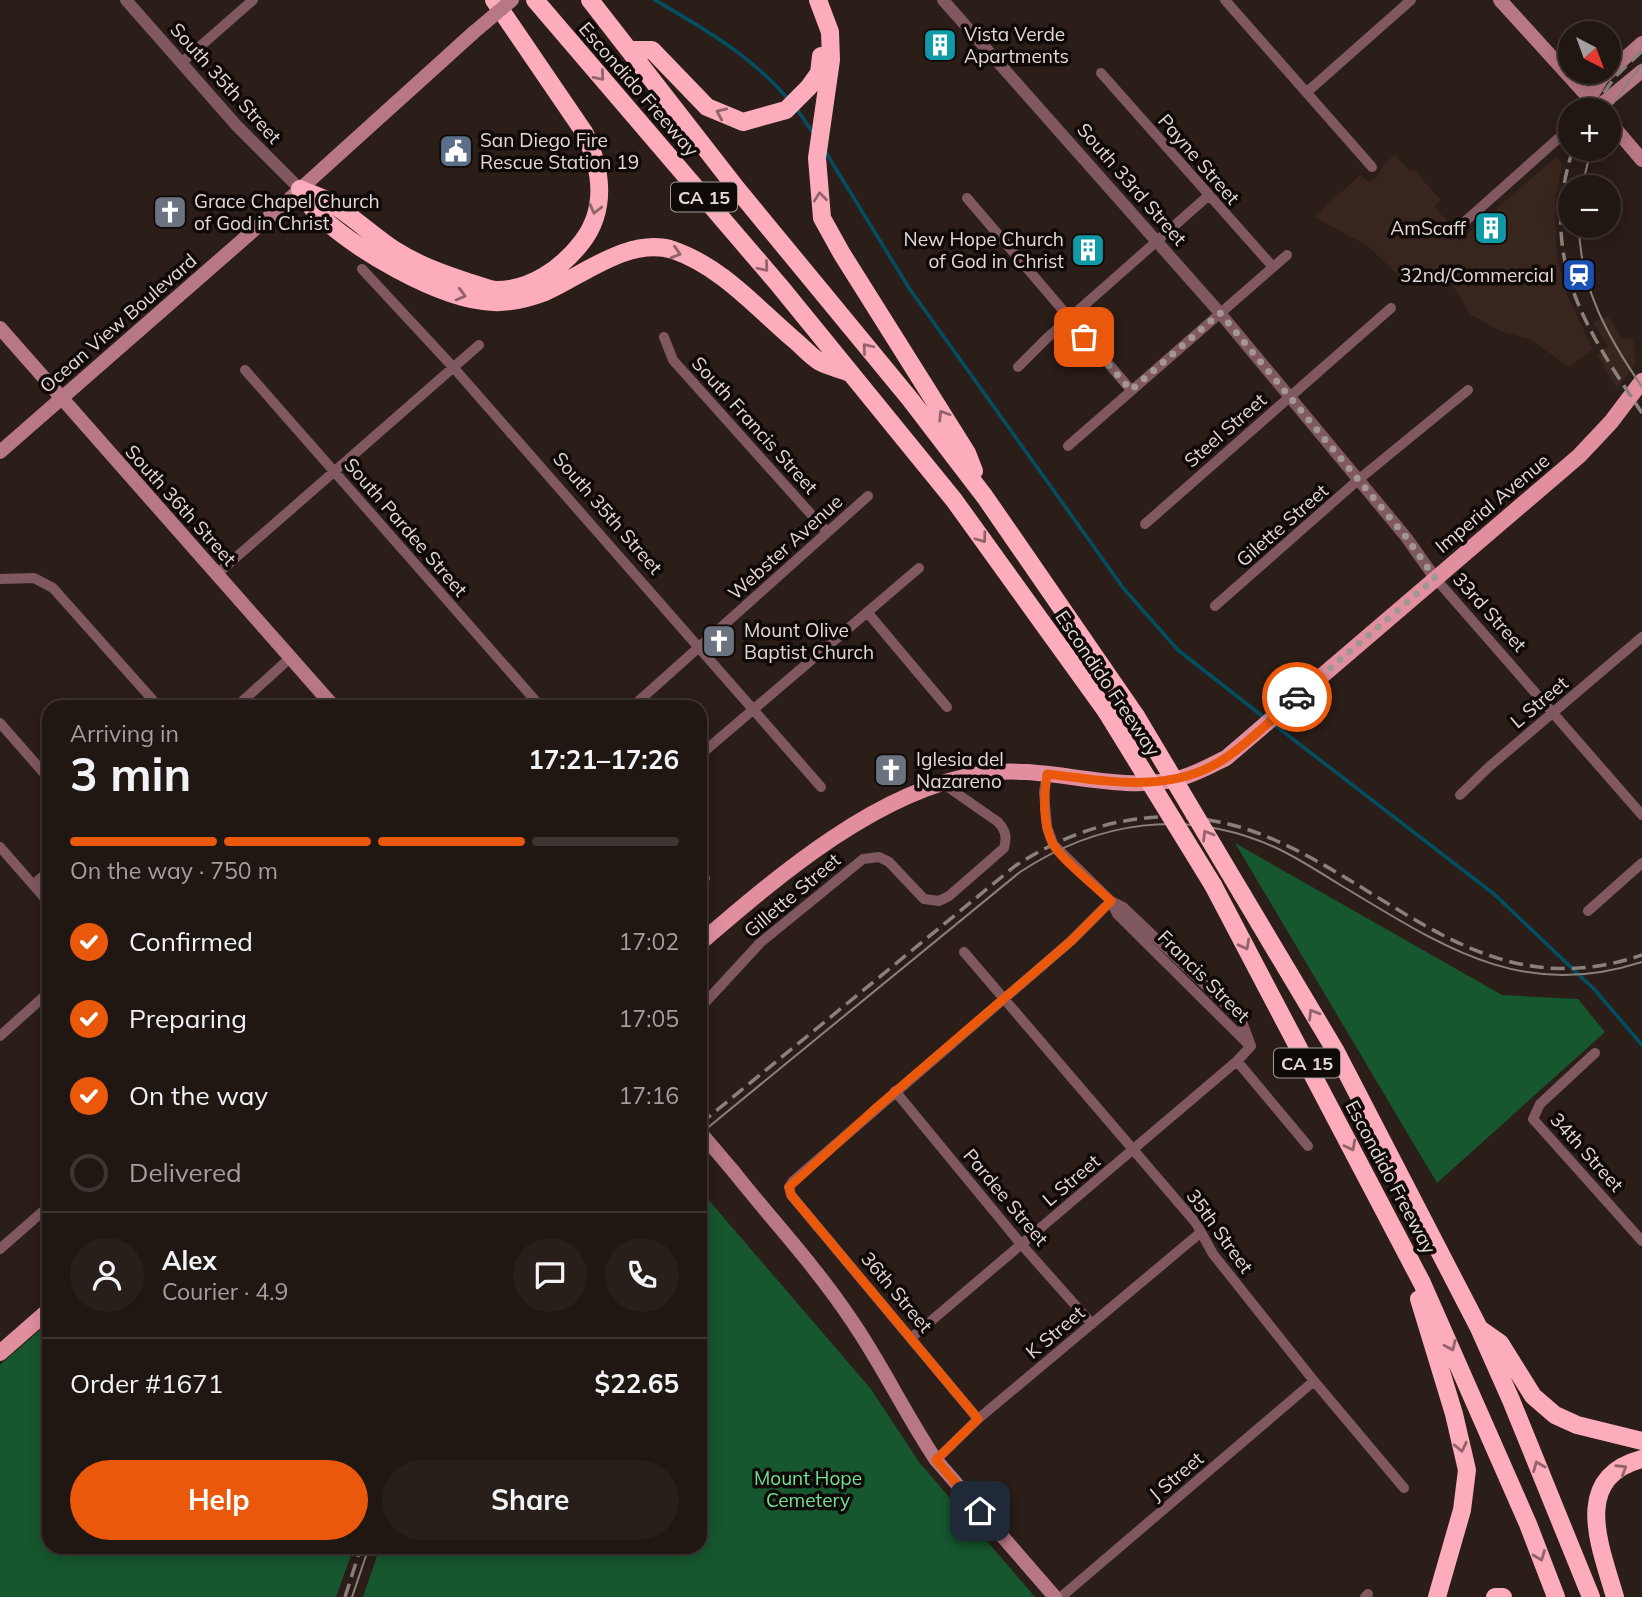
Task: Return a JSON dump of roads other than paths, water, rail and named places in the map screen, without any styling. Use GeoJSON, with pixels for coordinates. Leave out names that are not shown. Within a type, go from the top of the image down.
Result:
{"type":"FeatureCollection","features":[{"type":"Feature","properties":{"kind":"highway"},"geometry":{"type":"LineString","coordinates":[[300,190],[326,200],[394,250],[433,271],[495,290],[525,285],[547,275],[568,260],[584,239],[596,211],[600,182],[594,153],[584,132],[494,0]]}},
{"type":"Feature","properties":{"kind":"highway","name":"Escondido Freeway"},"geometry":{"type":"LineString","coordinates":[[535,0],[779,285],[954,500],[1106,711],[1213,885],[1401,1240],[1452,1348],[1528,1524],[1556,1597]]}},
{"type":"Feature","properties":{"kind":"highway","name":"Escondido Freeway"},"geometry":{"type":"LineString","coordinates":[[590,0],[737,189],[910,400],[985,497],[1136,716],[1335,1050],[1479,1328],[1591,1597]]}},
{"type":"Feature","properties":{"kind":"highway"},"geometry":{"type":"LineString","coordinates":[[629,50],[652,50],[707,107],[743,122],[786,110],[809,87],[818,73],[823,41],[805,0]]}},
{"type":"Feature","properties":{"kind":"highway"},"geometry":{"type":"LineString","coordinates":[[818,0],[830,32],[831,60],[817,158],[822,218],[967,453],[985,497]]}},
{"type":"Feature","properties":{"kind":"highway"},"geometry":{"type":"LineString","coordinates":[[300,190],[314,210],[351,240],[392,266],[446,291],[493,302],[545,292],[605,260],[636,249],[670,249],[710,266],[820,362],[850,373]]}},
{"type":"Feature","properties":{"kind":"highway"},"geometry":{"type":"LineString","coordinates":[[1401,1240],[1454,1414],[1466,1470],[1462,1510],[1437,1597]]}},
{"type":"Feature","properties":{"kind":"highway"},"geometry":{"type":"LineString","coordinates":[[1479,1328],[1500,1343],[1533,1396],[1555,1415],[1577,1425],[1642,1441]]}},
{"type":"Feature","properties":{"kind":"highway"},"geometry":{"type":"LineString","coordinates":[[1615,1597],[1596,1532],[1597,1500],[1600,1489],[1617,1470],[1642,1460]]}},
{"type":"Feature","properties":{"kind":"highway"},"geometry":{"type":"LineString","coordinates":[[1495,1597],[1503,1597]]}},
{"type":"Feature","properties":{"kind":"main road","name":"Ocean View Boulevard"},"geometry":{"type":"LineString","coordinates":[[0,452],[300,190],[512,0]]}},
{"type":"Feature","properties":{"kind":"main road"},"geometry":{"type":"LineString","coordinates":[[1500,0],[1585,98]]}},
{"type":"Feature","properties":{"kind":"main road"},"geometry":{"type":"LineString","coordinates":[[1596,98],[1602,78],[1642,43]]}},
{"type":"Feature","properties":{"kind":"main road"},"geometry":{"type":"LineString","coordinates":[[1605,98],[1642,71]]}},
{"type":"Feature","properties":{"kind":"main road"},"geometry":{"type":"LineString","coordinates":[[1621,135],[1642,160]]}},
{"type":"Feature","properties":{"kind":"main road","name":"South 36th Street"},"geometry":{"type":"LineString","coordinates":[[0,328],[328,700]]}},
{"type":"Feature","properties":{"kind":"main road","name":"Imperial Avenue"},"geometry":{"type":"LineString","coordinates":[[707,937],[801,860],[834,837],[913,793],[981,774],[1016,772],[1116,783],[1156,783],[1179,779],[1226,758],[1579,456],[1611,422],[1642,381]]}},
{"type":"Feature","properties":{"kind":"main road"},"geometry":{"type":"LineString","coordinates":[[707,1140],[849,1316],[936,1460],[1055,1597]]}},
{"type":"Feature","properties":{"kind":"main road"},"geometry":{"type":"LineString","coordinates":[[0,1353],[42,1316]]}},
{"type":"Feature","properties":{"kind":"street","name":"South 35th Street"},"geometry":{"type":"LineString","coordinates":[[126,0],[237,126],[300,190]]}},
{"type":"Feature","properties":{"kind":"street"},"geometry":{"type":"LineString","coordinates":[[181,63],[253,0]]}},
{"type":"Feature","properties":{"kind":"street","name":"South 33rd Street"},"geometry":{"type":"LineString","coordinates":[[943,0],[1220,313],[1289,397]]}},
{"type":"Feature","properties":{"kind":"street"},"geometry":{"type":"LineString","coordinates":[[1225,0],[1372,167]]}},
{"type":"Feature","properties":{"kind":"street"},"geometry":{"type":"LineString","coordinates":[[1307,92],[1412,0]]}},
{"type":"Feature","properties":{"kind":"street","name":"Payne Street"},"geometry":{"type":"LineString","coordinates":[[1101,73],[1273,267]]}},
{"type":"Feature","properties":{"kind":"street"},"geometry":{"type":"LineString","coordinates":[[1460,226],[1558,138]]}},
{"type":"Feature","properties":{"kind":"street"},"geometry":{"type":"LineString","coordinates":[[1018,367],[1208,196]]}},
{"type":"Feature","properties":{"kind":"street"},"geometry":{"type":"LineString","coordinates":[[967,198],[1131,390]]}},
{"type":"Feature","properties":{"kind":"street"},"geometry":{"type":"LineString","coordinates":[[1068,446],[1287,255]]}},
{"type":"Feature","properties":{"kind":"street","name":"South 35th Street"},"geometry":{"type":"LineString","coordinates":[[362,269],[453,367],[821,787]]}},
{"type":"Feature","properties":{"kind":"street","name":"Steel Street"},"geometry":{"type":"LineString","coordinates":[[1144,524],[1391,309]]}},
{"type":"Feature","properties":{"kind":"street","name":"South Francis Street"},"geometry":{"type":"LineString","coordinates":[[664,337],[673,360],[827,532]]}},
{"type":"Feature","properties":{"kind":"street"},"geometry":{"type":"LineString","coordinates":[[217,575],[479,345]]}},
{"type":"Feature","properties":{"kind":"street","name":"South Pardee Street"},"geometry":{"type":"LineString","coordinates":[[245,370],[535,700]]}},
{"type":"Feature","properties":{"kind":"street","name":"Gilette Street"},"geometry":{"type":"LineString","coordinates":[[1216,606],[1359,480],[1468,390]]}},
{"type":"Feature","properties":{"kind":"street","name":"33rd Street"},"geometry":{"type":"LineString","coordinates":[[1289,397],[1406,537],[1435,578],[1642,815]]}},
{"type":"Feature","properties":{"kind":"street","name":"Webster Avenue"},"geometry":{"type":"LineString","coordinates":[[640,700],[868,496]]}},
{"type":"Feature","properties":{"kind":"street"},"geometry":{"type":"LineString","coordinates":[[707,749],[919,568]]}},
{"type":"Feature","properties":{"kind":"street"},"geometry":{"type":"LineString","coordinates":[[0,579],[34,578],[52,588],[153,700]]}},
{"type":"Feature","properties":{"kind":"street"},"geometry":{"type":"LineString","coordinates":[[867,612],[947,707]]}},
{"type":"Feature","properties":{"kind":"street","name":"L Street"},"geometry":{"type":"LineString","coordinates":[[1461,795],[1490,766],[1642,637]]}},
{"type":"Feature","properties":{"kind":"street"},"geometry":{"type":"LineString","coordinates":[[244,700],[290,658]]}},
{"type":"Feature","properties":{"kind":"street"},"geometry":{"type":"LineString","coordinates":[[0,723],[42,771]]}},
{"type":"Feature","properties":{"kind":"street","name":"Francis Street"},"geometry":{"type":"LineString","coordinates":[[1047,774],[1044,792],[1047,827],[1053,844],[1111,901],[1123,907],[1241,1019],[1251,1046]]}},
{"type":"Feature","properties":{"kind":"street","name":"Gillette Street"},"geometry":{"type":"LineString","coordinates":[[707,1000],[760,943],[863,859],[879,857],[889,862],[924,899],[939,901],[949,896],[1004,848],[1007,838],[1005,829],[998,821],[942,783]]}},
{"type":"Feature","properties":{"kind":"street"},"geometry":{"type":"LineString","coordinates":[[0,847],[42,895]]}},
{"type":"Feature","properties":{"kind":"street"},"geometry":{"type":"LineString","coordinates":[[1588,911],[1642,863]]}},
{"type":"Feature","properties":{"kind":"street"},"geometry":{"type":"LineString","coordinates":[[33,885],[42,877]]}},
{"type":"Feature","properties":{"kind":"street"},"geometry":{"type":"LineString","coordinates":[[895,1091],[1071,941],[1111,901]]}},
{"type":"Feature","properties":{"kind":"street","name":"35th Street"},"geometry":{"type":"LineString","coordinates":[[964,952],[1196,1223],[1213,1254],[1404,1488]]}},
{"type":"Feature","properties":{"kind":"street"},"geometry":{"type":"LineString","coordinates":[[0,1036],[42,998]]}},
{"type":"Feature","properties":{"kind":"street","name":"L Street"},"geometry":{"type":"LineString","coordinates":[[911,1338],[1237,1061],[1251,1046]]}},
{"type":"Feature","properties":{"kind":"street","name":"34th Street"},"geometry":{"type":"LineString","coordinates":[[1595,1053],[1539,1104],[1533,1119],[1642,1241]]}},
{"type":"Feature","properties":{"kind":"street"},"geometry":{"type":"LineString","coordinates":[[1237,1061],[1308,1146]]}},
{"type":"Feature","properties":{"kind":"street","name":"36th Street"},"geometry":{"type":"LineString","coordinates":[[895,1091],[789,1187],[791,1195],[978,1419]]}},
{"type":"Feature","properties":{"kind":"street","name":"Pardee Street"},"geometry":{"type":"LineString","coordinates":[[895,1091],[1021,1244],[1092,1324]]}},
{"type":"Feature","properties":{"kind":"street"},"geometry":{"type":"LineString","coordinates":[[0,1249],[42,1212]]}},
{"type":"Feature","properties":{"kind":"street"},"geometry":{"type":"LineString","coordinates":[[1632,1229],[1641,1222]]}},
{"type":"Feature","properties":{"kind":"street","name":"K Street"},"geometry":{"type":"LineString","coordinates":[[936,1460],[978,1419],[1200,1233]]}},
{"type":"Feature","properties":{"kind":"street","name":"J Street"},"geometry":{"type":"LineString","coordinates":[[1061,1597],[1314,1381]]}},
{"type":"Feature","properties":{"kind":"waterway"},"geometry":{"type":"LineString","coordinates":[[655,0],[743,56],[788,99]]}},
{"type":"Feature","properties":{"kind":"waterway"},"geometry":{"type":"LineString","coordinates":[[796,108],[813,133]]}},
{"type":"Feature","properties":{"kind":"waterway"},"geometry":{"type":"LineString","coordinates":[[825,151],[909,288],[1124,589],[1178,650],[1266,719]]}},
{"type":"Feature","properties":{"kind":"waterway"},"geometry":{"type":"LineString","coordinates":[[1272,723],[1494,894],[1595,990],[1642,1045]]}},
{"type":"Feature","properties":{"kind":"tram line"},"geometry":{"type":"LineString","coordinates":[[1617,98],[1642,64]]}},
{"type":"Feature","properties":{"kind":"tram line"},"geometry":{"type":"LineString","coordinates":[[1585,175],[1588,161]]}},
{"type":"Feature","properties":{"kind":"tram line"},"geometry":{"type":"LineString","coordinates":[[1580,238],[1584,270],[1598,311],[1642,387]]}},
{"type":"Feature","properties":{"kind":"tram line"},"geometry":{"type":"LineString","coordinates":[[707,1128],[1020,872],[1080,841],[1111,831],[1175,824],[1239,834],[1289,854],[1445,945],[1481,960],[1518,970],[1556,975],[1597,973],[1642,962]]}},
{"type":"Feature","properties":{"kind":"tram line"},"geometry":{"type":"LineString","coordinates":[[352,1597],[367,1554]]}},
{"type":"Feature","properties":{"kind":"railway"},"geometry":{"type":"LineString","coordinates":[[1600,98],[1614,78],[1642,51]]}},
{"type":"Feature","properties":{"kind":"railway"},"geometry":{"type":"LineString","coordinates":[[1570,161],[1564,188],[1561,224],[1564,257],[1573,289],[1585,320],[1642,413]]}},
{"type":"Feature","properties":{"kind":"railway"},"geometry":{"type":"LineString","coordinates":[[707,1118],[1015,866],[1078,834],[1143,818],[1210,820],[1243,828],[1277,841],[1449,938],[1493,957],[1538,967],[1588,967],[1642,955]]}},
{"type":"Feature","properties":{"kind":"railway"},"geometry":{"type":"LineString","coordinates":[[345,1597],[359,1554]]}},
{"type":"Feature","properties":{"kind":"place","name":"Vista Verde Apartments"},"geometry":{"type":"Point","coordinates":[940,45]}},
{"type":"Feature","properties":{"kind":"place","name":"San Diego Fire Rescue Station 19"},"geometry":{"type":"Point","coordinates":[456,151]}},
{"type":"Feature","properties":{"kind":"place","name":"Grace Chapel Church of God in Christ"},"geometry":{"type":"Point","coordinates":[170,212]}},
{"type":"Feature","properties":{"kind":"place","name":"AmScaff"},"geometry":{"type":"Point","coordinates":[1491,228]}},
{"type":"Feature","properties":{"kind":"place","name":"New Hope Church of God in Christ"},"geometry":{"type":"Point","coordinates":[1088,250]}},
{"type":"Feature","properties":{"kind":"place","name":"32nd/Commercial"},"geometry":{"type":"Point","coordinates":[1579,275]}},
{"type":"Feature","properties":{"kind":"place","name":"Mount Olive Baptist Church"},"geometry":{"type":"Point","coordinates":[719,641]}},
{"type":"Feature","properties":{"kind":"place","name":"Iglesia del Nazareno"},"geometry":{"type":"Point","coordinates":[891,770]}},
{"type":"Feature","properties":{"kind":"park label","name":"Mount Hope Cemetery"},"geometry":{"type":"Point","coordinates":[808,1489]}}]}
